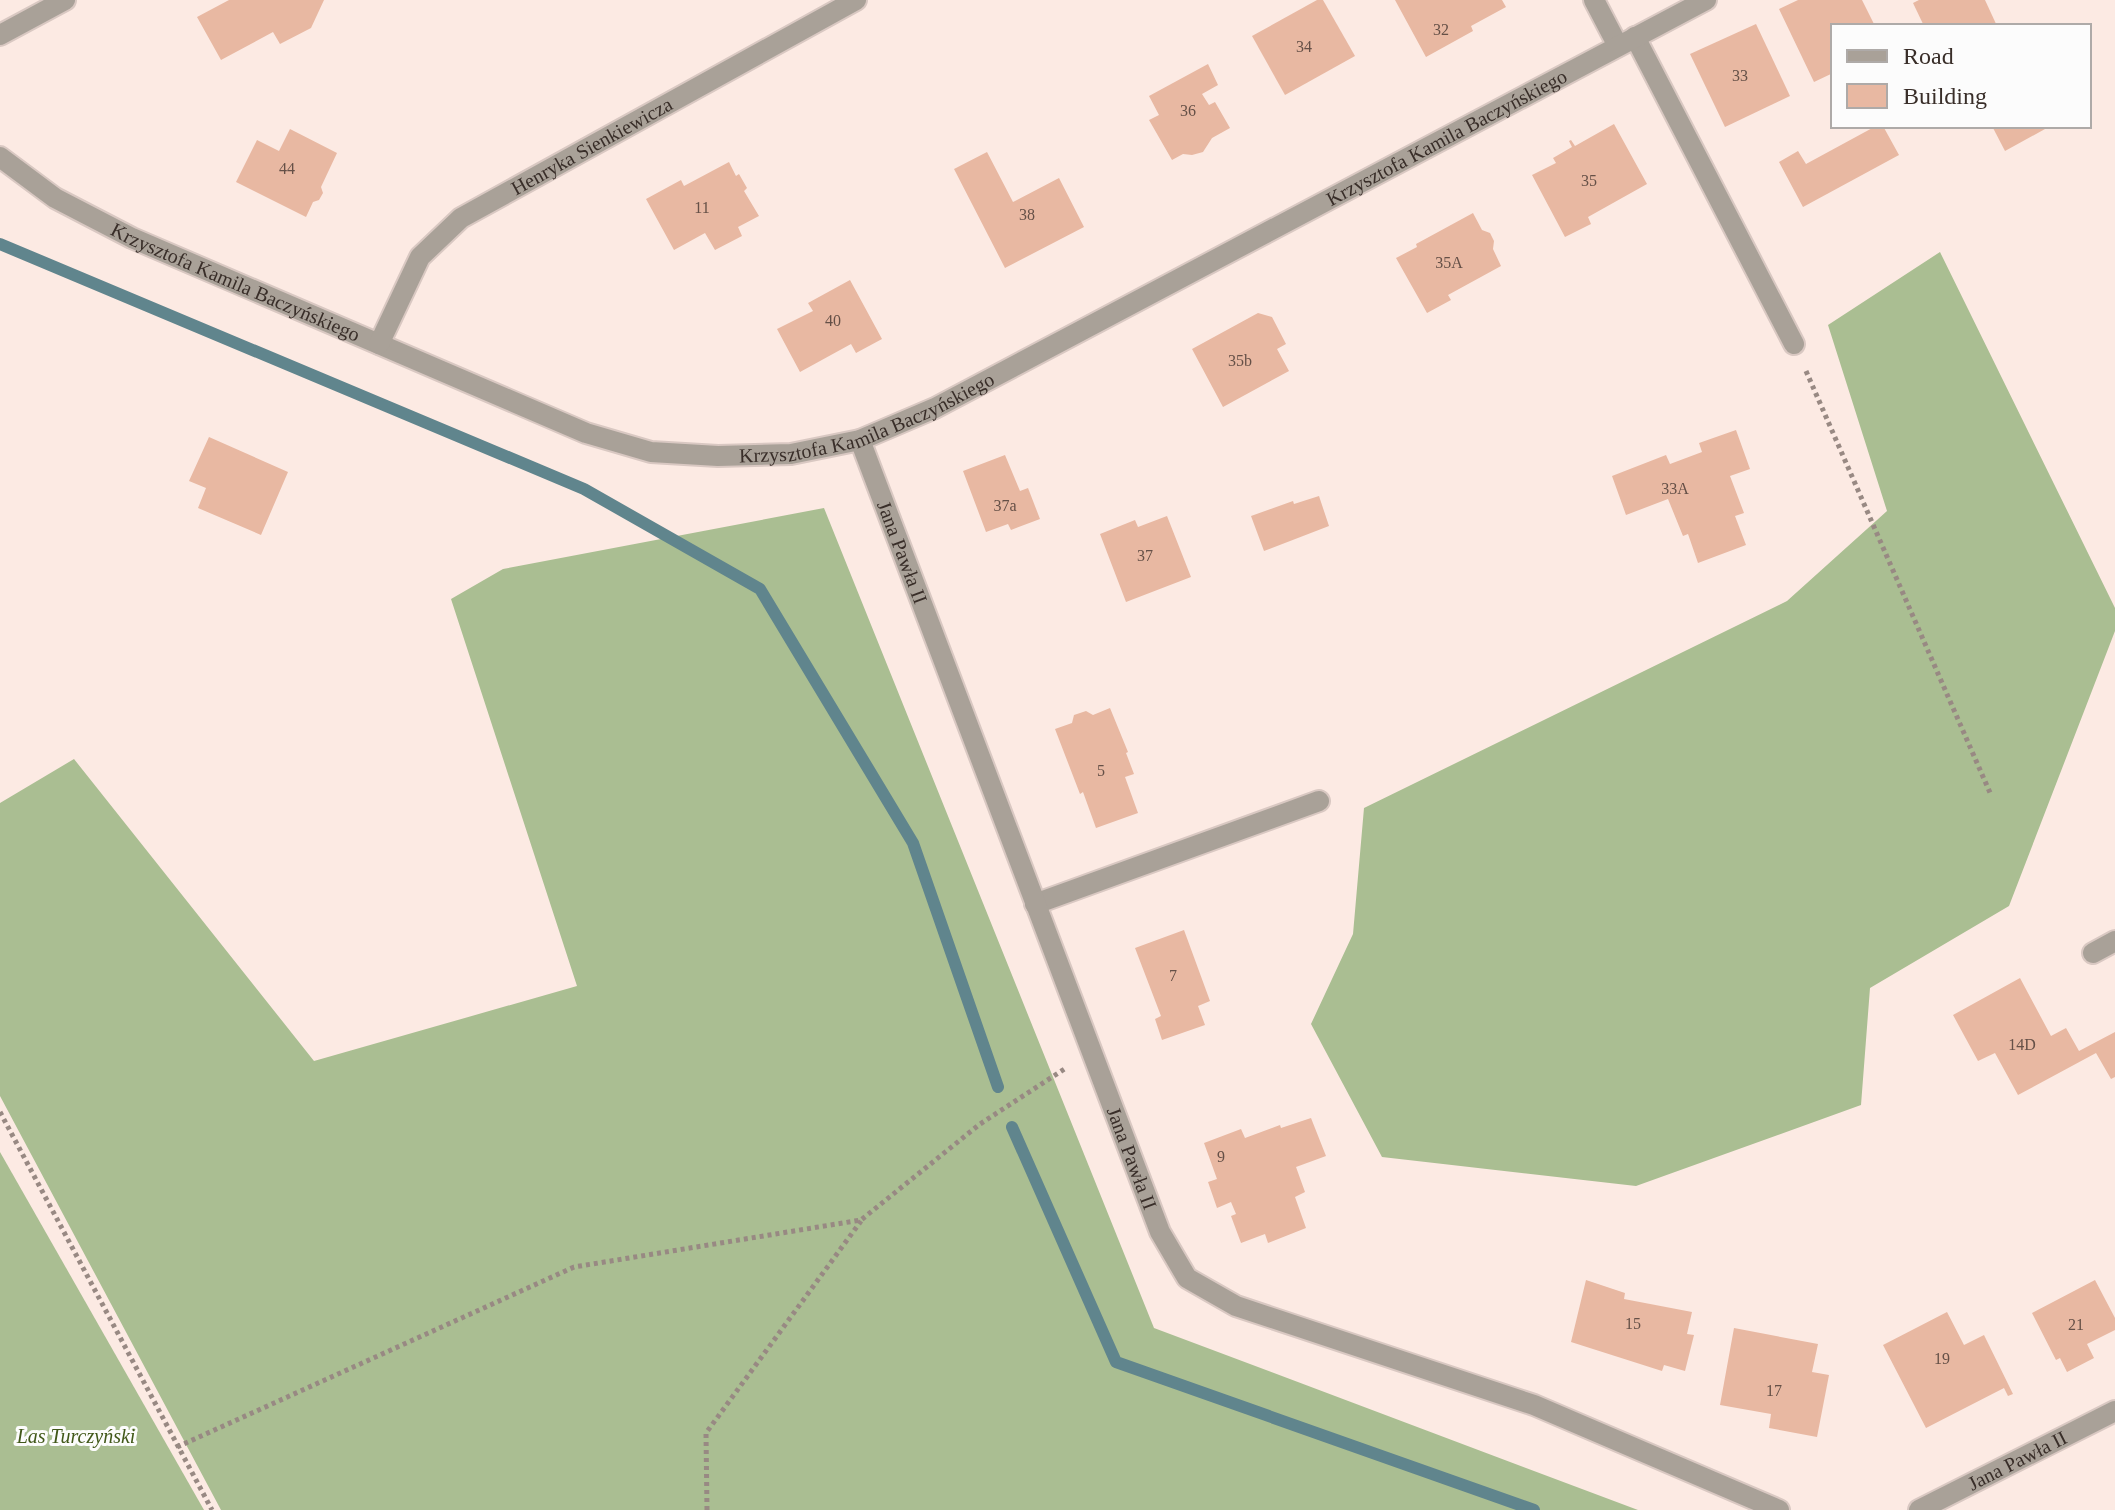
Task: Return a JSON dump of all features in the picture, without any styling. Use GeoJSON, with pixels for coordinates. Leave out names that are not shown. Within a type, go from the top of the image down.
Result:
{"type":"FeatureCollection","features":[{"type":"Feature","properties":{"kind":"street"},"geometry":{"type":"LineString","coordinates":[[0,35],[65,0]]}},
{"type":"Feature","properties":{"kind":"street","name":"Henryka Sienkiewicza"},"geometry":{"type":"LineString","coordinates":[[379,344],[420,257],[461,218],[856,0]]}},
{"type":"Feature","properties":{"kind":"street"},"geometry":{"type":"LineString","coordinates":[[1594,0],[1626,42],[1794,344]]}},
{"type":"Feature","properties":{"kind":"street","name":"Krzysztofa Kamila Baczyńskiego"},"geometry":{"type":"LineString","coordinates":[[0,157],[55,198],[132,238],[586,433],[651,452],[718,456],[791,454],[860,440],[935,408],[1706,0]]}},
{"type":"Feature","properties":{"kind":"street","name":"Jana Pawła II"},"geometry":{"type":"LineString","coordinates":[[860,440],[1090,1053],[1160,1232],[1187,1278],[1236,1306],[1534,1405],[1779,1510]]}},
{"type":"Feature","properties":{"kind":"street"},"geometry":{"type":"LineString","coordinates":[[1035,904],[1319,801]]}},
{"type":"Feature","properties":{"kind":"street"},"geometry":{"type":"LineString","coordinates":[[2093,953],[2115,941]]}},
{"type":"Feature","properties":{"kind":"street","name":"Jana Pawła II"},"geometry":{"type":"LineString","coordinates":[[1919,1510],[2115,1411]]}},
{"type":"Feature","properties":{"kind":"path"},"geometry":{"type":"LineString","coordinates":[[1794,344],[1991,795]]}},
{"type":"Feature","properties":{"kind":"path"},"geometry":{"type":"LineString","coordinates":[[707,1510],[706,1433],[861,1220],[980,1124],[1090,1053]]}},
{"type":"Feature","properties":{"kind":"path"},"geometry":{"type":"LineString","coordinates":[[0,1112],[212,1510]]}},
{"type":"Feature","properties":{"kind":"path"},"geometry":{"type":"LineString","coordinates":[[177,1447],[574,1267],[861,1220]]}},
{"type":"Feature","properties":{"kind":"green space"},"geometry":{"type":"Polygon","coordinates":[[[1940,252],[2115,608],[2115,631],[2009,906],[1870,988],[1861,1105],[1636,1186],[1382,1157],[1311,1024],[1353,934],[1364,808],[1787,601],[1887,511],[1828,325],[1940,252]]]}},
{"type":"Feature","properties":{"kind":"green space"},"geometry":{"type":"Polygon","coordinates":[[[824,508],[1154,1328],[1638,1510],[221,1510],[0,1096],[0,803],[74,759],[314,1061],[577,986],[451,599],[503,569],[824,508]]]}},
{"type":"Feature","properties":{"kind":"green space","name":"Las Turczyński"},"geometry":{"type":"Polygon","coordinates":[[[0,1152],[204,1510],[0,1510],[0,1152]]]}},
{"type":"Feature","properties":{"kind":"building"},"geometry":{"type":"Polygon","coordinates":[[[229,0],[324,0],[311,28],[280,44],[273,32],[221,60],[197,17],[229,0]]]}},
{"type":"Feature","properties":{"kind":"building"},"geometry":{"type":"Polygon","coordinates":[[[1317,0],[1323,0],[1355,56],[1285,95],[1252,36],[1317,0]]]}},
{"type":"Feature","properties":{"kind":"building"},"geometry":{"type":"Polygon","coordinates":[[[1395,0],[1502,0],[1506,7],[1471,26],[1473,31],[1426,57],[1395,0]]]}},
{"type":"Feature","properties":{"kind":"building"},"geometry":{"type":"Polygon","coordinates":[[[1798,0],[1862,0],[1874,24],[1831,24],[1831,74],[1814,82],[1779,9],[1798,0]]]}},
{"type":"Feature","properties":{"kind":"building"},"geometry":{"type":"Polygon","coordinates":[[[1919,0],[1985,0],[1996,24],[1923,24],[1913,3],[1919,0]]]}},
{"type":"Feature","properties":{"kind":"building"},"geometry":{"type":"Polygon","coordinates":[[[1756,24],[1790,96],[1725,127],[1690,54],[1756,24]]]}},
{"type":"Feature","properties":{"kind":"building"},"geometry":{"type":"Polygon","coordinates":[[[1208,64],[1218,85],[1202,94],[1209,105],[1215,102],[1230,128],[1212,138],[1203,152],[1183,154],[1172,160],[1149,120],[1159,115],[1149,96],[1208,64]]]}},
{"type":"Feature","properties":{"kind":"building"},"geometry":{"type":"Polygon","coordinates":[[[1614,124],[1647,184],[1588,217],[1591,224],[1565,237],[1532,175],[1556,163],[1553,158],[1572,147],[1569,141],[1575,146],[1614,124]]]}},
{"type":"Feature","properties":{"kind":"building"},"geometry":{"type":"Polygon","coordinates":[[[1872,128],[1884,128],[1899,155],[1803,207],[1779,162],[1798,151],[1806,164],[1872,128]]]}},
{"type":"Feature","properties":{"kind":"building"},"geometry":{"type":"Polygon","coordinates":[[[1993,128],[2045,129],[2005,151],[1993,128]]]}},
{"type":"Feature","properties":{"kind":"building"},"geometry":{"type":"Polygon","coordinates":[[[290,129],[337,153],[321,187],[323,193],[319,200],[313,202],[306,217],[236,182],[257,140],[279,151],[290,129]]]}},
{"type":"Feature","properties":{"kind":"building"},"geometry":{"type":"Polygon","coordinates":[[[987,152],[1013,202],[1059,178],[1084,227],[1005,268],[954,169],[987,152]]]}},
{"type":"Feature","properties":{"kind":"building"},"geometry":{"type":"Polygon","coordinates":[[[729,162],[747,188],[744,191],[759,216],[738,227],[742,236],[715,250],[705,233],[674,250],[646,199],[681,180],[684,186],[729,162]]]}},
{"type":"Feature","properties":{"kind":"building"},"geometry":{"type":"Polygon","coordinates":[[[1473,213],[1482,230],[1490,233],[1501,266],[1448,295],[1451,300],[1427,313],[1396,258],[1473,213]]]}},
{"type":"Feature","properties":{"kind":"building"},"geometry":{"type":"Polygon","coordinates":[[[850,280],[882,339],[856,353],[851,344],[800,372],[777,329],[813,311],[808,303],[850,280]]]}},
{"type":"Feature","properties":{"kind":"building"},"geometry":{"type":"Polygon","coordinates":[[[1258,313],[1272,317],[1286,344],[1277,349],[1289,371],[1223,407],[1192,349],[1258,313]]]}},
{"type":"Feature","properties":{"kind":"building"},"geometry":{"type":"Polygon","coordinates":[[[1736,430],[1750,469],[1730,476],[1744,513],[1735,516],[1746,545],[1698,563],[1688,534],[1683,536],[1668,499],[1626,515],[1612,476],[1666,455],[1670,464],[1702,452],[1699,443],[1736,430]]]}},
{"type":"Feature","properties":{"kind":"building"},"geometry":{"type":"Polygon","coordinates":[[[209,437],[288,472],[261,535],[198,508],[206,488],[189,481],[209,437]]]}},
{"type":"Feature","properties":{"kind":"building"},"geometry":{"type":"Polygon","coordinates":[[[1005,455],[1020,491],[1028,488],[1040,519],[1011,530],[1008,524],[986,532],[963,471],[1005,455]]]}},
{"type":"Feature","properties":{"kind":"building"},"geometry":{"type":"Polygon","coordinates":[[[1319,496],[1329,526],[1264,551],[1251,516],[1293,501],[1294,504],[1319,496]]]}},
{"type":"Feature","properties":{"kind":"building"},"geometry":{"type":"Polygon","coordinates":[[[1167,516],[1191,577],[1126,602],[1100,534],[1135,520],[1138,527],[1167,516]]]}},
{"type":"Feature","properties":{"kind":"building"},"geometry":{"type":"Polygon","coordinates":[[[1110,708],[1134,774],[1125,777],[1138,813],[1096,828],[1055,729],[1072,723],[1074,715],[1086,711],[1093,715],[1110,708]]]}},
{"type":"Feature","properties":{"kind":"building"},"geometry":{"type":"Polygon","coordinates":[[[1184,930],[1210,1001],[1198,1006],[1205,1025],[1162,1040],[1155,1019],[1161,1016],[1135,948],[1184,930]]]}},
{"type":"Feature","properties":{"kind":"building"},"geometry":{"type":"Polygon","coordinates":[[[2020,978],[2051,1036],[2066,1028],[2079,1051],[2115,1032],[2115,1077],[2111,1079],[2096,1053],[2018,1095],[1995,1053],[1978,1061],[1953,1015],[2020,978]]]}},
{"type":"Feature","properties":{"kind":"building"},"geometry":{"type":"Polygon","coordinates":[[[1311,1118],[1326,1156],[1296,1167],[1305,1192],[1295,1197],[1306,1228],[1268,1243],[1265,1234],[1241,1243],[1231,1216],[1236,1214],[1231,1202],[1217,1208],[1208,1182],[1217,1179],[1204,1143],[1241,1129],[1245,1138],[1311,1118]]]}},
{"type":"Feature","properties":{"kind":"building"},"geometry":{"type":"Polygon","coordinates":[[[1586,1280],[1625,1293],[1624,1299],[1692,1312],[1687,1334],[1694,1335],[1685,1371],[1664,1365],[1662,1371],[1571,1342],[1586,1280]]]}},
{"type":"Feature","properties":{"kind":"building"},"geometry":{"type":"Polygon","coordinates":[[[2095,1280],[2115,1318],[2115,1330],[2087,1344],[2094,1358],[2067,1372],[2060,1358],[2056,1360],[2032,1313],[2095,1280]]]}},
{"type":"Feature","properties":{"kind":"building"},"geometry":{"type":"Polygon","coordinates":[[[1947,1312],[1964,1345],[1984,1335],[2013,1394],[2008,1396],[2004,1388],[1926,1428],[1883,1345],[1947,1312]]]}},
{"type":"Feature","properties":{"kind":"building"},"geometry":{"type":"Polygon","coordinates":[[[1734,1328],[1818,1344],[1812,1372],[1829,1375],[1817,1437],[1769,1428],[1771,1414],[1720,1405],[1734,1328]]]}},
{"type":"Feature","properties":{"kind":"waterway"},"geometry":{"type":"LineString","coordinates":[[0,244],[584,489],[760,589],[913,843],[998,1087]]}},
{"type":"Feature","properties":{"kind":"waterway"},"geometry":{"type":"LineString","coordinates":[[1012,1127],[1116,1362],[1534,1510]]}}]}
